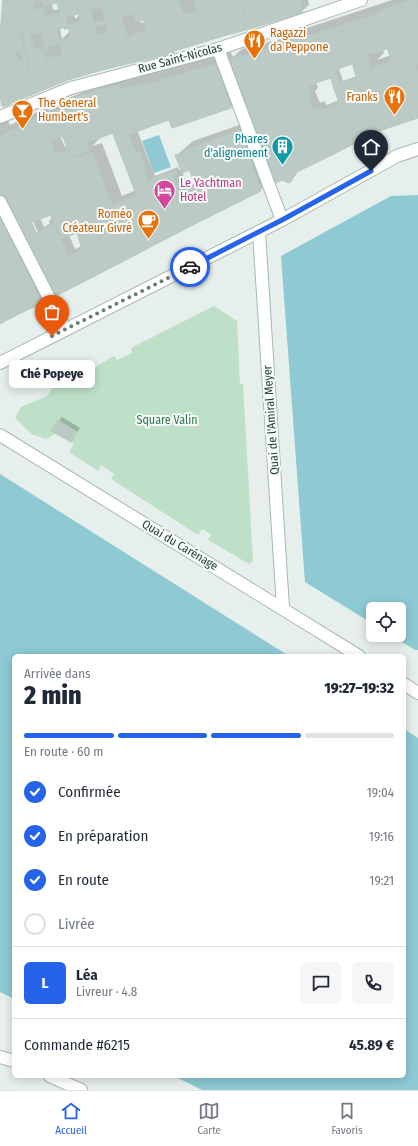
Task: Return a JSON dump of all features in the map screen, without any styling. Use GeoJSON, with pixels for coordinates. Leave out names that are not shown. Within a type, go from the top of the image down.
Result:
{"type":"FeatureCollection","features":[{"type":"Feature","properties":{"kind":"street","name":"Rue Saint-Nicolas"},"geometry":{"type":"LineString","coordinates":[[0,117],[71,88],[218,49],[361,0]]}},
{"type":"Feature","properties":{"kind":"street"},"geometry":{"type":"LineString","coordinates":[[218,49],[282,220]]}},
{"type":"Feature","properties":{"kind":"street"},"geometry":{"type":"LineString","coordinates":[[0,363],[259,232],[397,156],[418,149]]}},
{"type":"Feature","properties":{"kind":"street"},"geometry":{"type":"LineString","coordinates":[[0,202],[65,329]]}},
{"type":"Feature","properties":{"kind":"street","name":"Quai de l'Amiral Meyer"},"geometry":{"type":"LineString","coordinates":[[259,232],[283,608]]}},
{"type":"Feature","properties":{"kind":"street","name":"Quai du Carénage"},"geometry":{"type":"LineString","coordinates":[[0,435],[356,654]]}},
{"type":"Feature","properties":{"kind":"street"},"geometry":{"type":"LineString","coordinates":[[406,685],[418,693]]}},
{"type":"Feature","properties":{"kind":"street"},"geometry":{"type":"LineString","coordinates":[[0,1057],[12,1060]]}},
{"type":"Feature","properties":{"kind":"street"},"geometry":{"type":"LineString","coordinates":[[54,1078],[81,1090]]}},
{"type":"Feature","properties":{"kind":"green space","name":"Square Valin"},"geometry":{"type":"Polygon","coordinates":[[[214,306],[237,321],[240,384],[243,384],[253,561],[249,564],[208,540],[211,534],[202,529],[198,535],[111,479],[114,474],[101,465],[98,471],[69,452],[74,444],[56,433],[46,439],[31,434],[15,418],[21,407],[47,396],[65,371],[76,370],[78,377],[114,356],[117,360],[132,353],[131,348],[214,306]]]}},
{"type":"Feature","properties":{"kind":"water"},"geometry":{"type":"Polygon","coordinates":[[[159,135],[171,167],[154,173],[142,141],[159,135]]]}},
{"type":"Feature","properties":{"kind":"water"},"geometry":{"type":"Polygon","coordinates":[[[418,195],[418,650],[415,650],[402,642],[406,642],[406,602],[366,602],[366,620],[305,582],[281,256],[391,196],[418,195]]]}},
{"type":"Feature","properties":{"kind":"water"},"geometry":{"type":"Polygon","coordinates":[[[0,474],[286,654],[12,654],[12,998],[0,992],[0,474]]]}},
{"type":"Feature","properties":{"kind":"water"},"geometry":{"type":"Polygon","coordinates":[[[406,730],[418,738],[418,1090],[202,1090],[178,1078],[406,1078],[406,730]]]}},
{"type":"Feature","properties":{"kind":"building"},"geometry":{"type":"Polygon","coordinates":[[[3,0],[23,0],[27,18],[1,22],[3,0]]]}},
{"type":"Feature","properties":{"kind":"building"},"geometry":{"type":"Polygon","coordinates":[[[23,0],[43,0],[34,2],[34,9],[24,11],[23,0]]]}},
{"type":"Feature","properties":{"kind":"building"},"geometry":{"type":"Polygon","coordinates":[[[43,0],[63,0],[68,27],[41,32],[37,9],[44,8],[45,16],[60,14],[57,3],[43,6],[43,0]]]}},
{"type":"Feature","properties":{"kind":"building"},"geometry":{"type":"Polygon","coordinates":[[[63,0],[76,0],[79,14],[67,17],[63,0]]]}},
{"type":"Feature","properties":{"kind":"building"},"geometry":{"type":"Polygon","coordinates":[[[76,0],[88,0],[90,8],[78,10],[76,0]]]}},
{"type":"Feature","properties":{"kind":"building"},"geometry":{"type":"Polygon","coordinates":[[[88,0],[115,0],[124,26],[108,31],[106,24],[94,27],[93,23],[105,20],[102,8],[90,10],[88,0]]]}},
{"type":"Feature","properties":{"kind":"building"},"geometry":{"type":"Polygon","coordinates":[[[115,0],[138,0],[144,20],[135,22],[133,14],[120,17],[115,0]]]}},
{"type":"Feature","properties":{"kind":"building"},"geometry":{"type":"Polygon","coordinates":[[[138,0],[153,0],[158,16],[144,20],[138,0]]]}},
{"type":"Feature","properties":{"kind":"building"},"geometry":{"type":"Polygon","coordinates":[[[153,0],[169,0],[174,18],[160,20],[153,0]]]}},
{"type":"Feature","properties":{"kind":"building"},"geometry":{"type":"Polygon","coordinates":[[[169,0],[178,0],[187,24],[200,20],[207,41],[188,47],[174,18],[169,0]]]}},
{"type":"Feature","properties":{"kind":"building"},"geometry":{"type":"Polygon","coordinates":[[[194,0],[207,0],[210,15],[199,17],[194,0]]]}},
{"type":"Feature","properties":{"kind":"building"},"geometry":{"type":"Polygon","coordinates":[[[207,0],[221,0],[221,4],[209,8],[207,0]]]}},
{"type":"Feature","properties":{"kind":"building"},"geometry":{"type":"Polygon","coordinates":[[[221,0],[243,0],[243,11],[210,15],[209,8],[221,4],[221,0]]]}},
{"type":"Feature","properties":{"kind":"building"},"geometry":{"type":"Polygon","coordinates":[[[243,0],[301,0],[302,13],[246,30],[243,0]]]}},
{"type":"Feature","properties":{"kind":"building"},"geometry":{"type":"Polygon","coordinates":[[[409,0],[417,0],[418,3],[418,64],[416,64],[399,4],[409,0]]]}},
{"type":"Feature","properties":{"kind":"building"},"geometry":{"type":"Polygon","coordinates":[[[399,4],[404,21],[400,23],[401,27],[394,29],[396,36],[386,39],[385,35],[383,36],[375,13],[399,4]]]}},
{"type":"Feature","properties":{"kind":"building"},"geometry":{"type":"Polygon","coordinates":[[[90,8],[106,69],[92,73],[78,10],[90,8]]]}},
{"type":"Feature","properties":{"kind":"building"},"geometry":{"type":"Polygon","coordinates":[[[37,9],[41,32],[30,35],[34,49],[44,48],[53,86],[34,94],[20,19],[27,18],[24,11],[37,9]]]}},
{"type":"Feature","properties":{"kind":"building"},"geometry":{"type":"Polygon","coordinates":[[[197,11],[200,20],[187,24],[184,15],[197,11]]]}},
{"type":"Feature","properties":{"kind":"building"},"geometry":{"type":"Polygon","coordinates":[[[243,11],[246,30],[227,35],[222,13],[243,11]]]}},
{"type":"Feature","properties":{"kind":"building"},"geometry":{"type":"Polygon","coordinates":[[[222,13],[227,35],[207,41],[199,17],[222,13]]]}},
{"type":"Feature","properties":{"kind":"building"},"geometry":{"type":"Polygon","coordinates":[[[376,14],[387,49],[367,55],[371,68],[355,73],[342,25],[376,14]]]}},
{"type":"Feature","properties":{"kind":"building"},"geometry":{"type":"Polygon","coordinates":[[[158,16],[174,53],[153,58],[143,31],[146,30],[144,20],[158,16]]]}},
{"type":"Feature","properties":{"kind":"building"},"geometry":{"type":"Polygon","coordinates":[[[174,18],[178,26],[170,28],[167,19],[174,18]]]}},
{"type":"Feature","properties":{"kind":"building"},"geometry":{"type":"Polygon","coordinates":[[[20,19],[21,35],[0,41],[1,22],[20,19]]]}},
{"type":"Feature","properties":{"kind":"building"},"geometry":{"type":"Polygon","coordinates":[[[167,19],[170,28],[178,26],[188,47],[174,51],[160,20],[167,19]]]}},
{"type":"Feature","properties":{"kind":"building"},"geometry":{"type":"Polygon","coordinates":[[[81,21],[92,73],[78,77],[68,25],[81,21]]]}},
{"type":"Feature","properties":{"kind":"building"},"geometry":{"type":"Polygon","coordinates":[[[404,21],[418,73],[418,118],[412,120],[383,36],[385,35],[386,39],[396,36],[394,29],[401,27],[400,23],[404,21]]]}},
{"type":"Feature","properties":{"kind":"building"},"geometry":{"type":"Polygon","coordinates":[[[342,25],[352,64],[329,72],[317,33],[342,25]]]}},
{"type":"Feature","properties":{"kind":"building"},"geometry":{"type":"Polygon","coordinates":[[[124,26],[136,62],[106,69],[97,35],[124,26]]]}},
{"type":"Feature","properties":{"kind":"building"},"geometry":{"type":"Polygon","coordinates":[[[56,28],[60,44],[48,47],[49,52],[46,53],[41,32],[56,28]]]}},
{"type":"Feature","properties":{"kind":"building"},"geometry":{"type":"Polygon","coordinates":[[[143,31],[153,58],[136,62],[128,37],[143,31]]]}},
{"type":"Feature","properties":{"kind":"building"},"geometry":{"type":"Polygon","coordinates":[[[317,33],[331,78],[304,87],[288,42],[317,33]]]}},
{"type":"Feature","properties":{"kind":"building"},"geometry":{"type":"Polygon","coordinates":[[[21,35],[26,58],[23,59],[20,51],[15,52],[18,61],[10,64],[16,101],[4,107],[2,106],[0,96],[0,41],[21,35]]]}},
{"type":"Feature","properties":{"kind":"building"},"geometry":{"type":"Polygon","coordinates":[[[71,38],[78,77],[68,80],[59,41],[71,38]]]}},
{"type":"Feature","properties":{"kind":"building"},"geometry":{"type":"Polygon","coordinates":[[[288,42],[307,96],[290,102],[271,47],[288,42]]]}},
{"type":"Feature","properties":{"kind":"building"},"geometry":{"type":"Polygon","coordinates":[[[271,47],[284,84],[268,90],[257,52],[271,47]]]}},
{"type":"Feature","properties":{"kind":"building"},"geometry":{"type":"Polygon","coordinates":[[[257,52],[268,90],[258,95],[244,55],[257,52]]]}},
{"type":"Feature","properties":{"kind":"building"},"geometry":{"type":"Polygon","coordinates":[[[62,55],[68,80],[53,86],[47,58],[62,55]]]}},
{"type":"Feature","properties":{"kind":"building"},"geometry":{"type":"Polygon","coordinates":[[[244,55],[258,95],[242,101],[229,60],[244,55]]]}},
{"type":"Feature","properties":{"kind":"building"},"geometry":{"type":"Polygon","coordinates":[[[26,58],[34,94],[16,101],[10,64],[26,58]]]}},
{"type":"Feature","properties":{"kind":"building"},"geometry":{"type":"Polygon","coordinates":[[[392,61],[412,120],[376,132],[355,73],[392,61]]]}},
{"type":"Feature","properties":{"kind":"building"},"geometry":{"type":"Polygon","coordinates":[[[216,64],[231,108],[172,128],[154,82],[216,64]]]}},
{"type":"Feature","properties":{"kind":"building"},"geometry":{"type":"Polygon","coordinates":[[[335,70],[341,89],[335,92],[329,72],[335,70]]]}},
{"type":"Feature","properties":{"kind":"building"},"geometry":{"type":"Polygon","coordinates":[[[356,78],[357,82],[341,89],[340,83],[356,78]]]}},
{"type":"Feature","properties":{"kind":"building"},"geometry":{"type":"Polygon","coordinates":[[[154,82],[169,120],[152,126],[135,86],[154,82]]]}},
{"type":"Feature","properties":{"kind":"building"},"geometry":{"type":"Polygon","coordinates":[[[357,82],[376,132],[355,143],[335,92],[357,82]]]}},
{"type":"Feature","properties":{"kind":"building"},"geometry":{"type":"Polygon","coordinates":[[[284,84],[298,123],[316,115],[332,155],[301,170],[294,152],[264,162],[242,101],[284,84]]]}},
{"type":"Feature","properties":{"kind":"building"},"geometry":{"type":"Polygon","coordinates":[[[119,85],[121,89],[135,86],[152,126],[136,132],[117,86],[119,85]]]}},
{"type":"Feature","properties":{"kind":"building"},"geometry":{"type":"Polygon","coordinates":[[[308,85],[312,96],[308,97],[313,109],[317,107],[320,111],[340,103],[355,143],[332,155],[316,115],[298,123],[290,102],[307,96],[304,87],[308,85]]]}},
{"type":"Feature","properties":{"kind":"building"},"geometry":{"type":"Polygon","coordinates":[[[117,86],[136,132],[129,135],[149,185],[158,182],[159,184],[136,194],[96,90],[117,86]]]}},
{"type":"Feature","properties":{"kind":"building"},"geometry":{"type":"Polygon","coordinates":[[[96,90],[113,133],[86,143],[89,151],[71,158],[53,112],[78,101],[76,97],[96,90]]]}},
{"type":"Feature","properties":{"kind":"building"},"geometry":{"type":"Polygon","coordinates":[[[53,112],[62,136],[51,141],[56,154],[68,149],[78,175],[60,181],[33,120],[53,112]]]}},
{"type":"Feature","properties":{"kind":"building"},"geometry":{"type":"Polygon","coordinates":[[[33,120],[59,180],[51,184],[39,156],[27,162],[12,130],[33,120]]]}},
{"type":"Feature","properties":{"kind":"building"},"geometry":{"type":"Polygon","coordinates":[[[12,130],[51,215],[32,222],[0,149],[0,136],[12,130]]]}},
{"type":"Feature","properties":{"kind":"building"},"geometry":{"type":"Polygon","coordinates":[[[240,130],[261,191],[227,208],[208,163],[189,170],[182,151],[240,130]]]}},
{"type":"Feature","properties":{"kind":"building"},"geometry":{"type":"Polygon","coordinates":[[[0,149],[19,193],[2,199],[0,195],[0,149]]]}},
{"type":"Feature","properties":{"kind":"building"},"geometry":{"type":"Polygon","coordinates":[[[139,151],[146,169],[143,170],[136,152],[139,151]]]}},
{"type":"Feature","properties":{"kind":"building"},"geometry":{"type":"Polygon","coordinates":[[[92,152],[112,205],[137,195],[158,243],[122,262],[100,210],[93,214],[72,159],[92,152]]]}},
{"type":"Feature","properties":{"kind":"building","name":"Phares d'alignement"},"geometry":{"type":"Polygon","coordinates":[[[294,152],[301,170],[293,174],[292,181],[289,183],[282,180],[272,185],[264,162],[294,152]]]}},
{"type":"Feature","properties":{"kind":"building"},"geometry":{"type":"Polygon","coordinates":[[[177,154],[177,156],[183,154],[189,170],[182,173],[175,155],[177,154]]]}},
{"type":"Feature","properties":{"kind":"building"},"geometry":{"type":"Polygon","coordinates":[[[39,156],[51,184],[59,180],[70,204],[68,205],[77,233],[61,239],[27,162],[39,156]]]}},
{"type":"Feature","properties":{"kind":"building"},"geometry":{"type":"Polygon","coordinates":[[[208,163],[227,208],[193,225],[181,193],[196,186],[189,170],[208,163]]]}},
{"type":"Feature","properties":{"kind":"building"},"geometry":{"type":"Polygon","coordinates":[[[175,170],[177,175],[158,182],[156,177],[175,170]]]}},
{"type":"Feature","properties":{"kind":"building"},"geometry":{"type":"Polygon","coordinates":[[[78,175],[93,214],[88,215],[112,267],[95,276],[82,249],[68,205],[70,204],[60,181],[78,175]]]}},
{"type":"Feature","properties":{"kind":"building","name":"Le Yachtman Hotel"},"geometry":{"type":"Polygon","coordinates":[[[173,176],[193,225],[158,243],[136,194],[173,176]]]}},
{"type":"Feature","properties":{"kind":"building"},"geometry":{"type":"Polygon","coordinates":[[[156,177],[158,182],[149,185],[147,181],[156,177]]]}},
{"type":"Feature","properties":{"kind":"building"},"geometry":{"type":"Polygon","coordinates":[[[19,193],[28,213],[11,218],[2,199],[19,193]]]}},
{"type":"Feature","properties":{"kind":"building"},"geometry":{"type":"Polygon","coordinates":[[[100,210],[122,262],[112,267],[88,215],[100,210]]]}},
{"type":"Feature","properties":{"kind":"building"},"geometry":{"type":"Polygon","coordinates":[[[28,213],[42,248],[30,255],[11,218],[28,213]]]}},
{"type":"Feature","properties":{"kind":"building"},"geometry":{"type":"Polygon","coordinates":[[[2,220],[15,248],[0,255],[0,221],[2,220]]]}},
{"type":"Feature","properties":{"kind":"building"},"geometry":{"type":"Polygon","coordinates":[[[54,223],[68,256],[38,270],[31,255],[42,248],[37,233],[54,223]]]}},
{"type":"Feature","properties":{"kind":"building"},"geometry":{"type":"Polygon","coordinates":[[[15,248],[42,303],[17,315],[0,276],[0,255],[15,248]]]}},
{"type":"Feature","properties":{"kind":"building"},"geometry":{"type":"Polygon","coordinates":[[[82,249],[95,276],[50,299],[38,270],[82,249]]]}},
{"type":"Feature","properties":{"kind":"building"},"geometry":{"type":"Polygon","coordinates":[[[0,276],[17,315],[0,324],[0,276]]]}},
{"type":"Feature","properties":{"kind":"building"},"geometry":{"type":"Polygon","coordinates":[[[58,420],[77,432],[71,442],[51,431],[58,420]]]}},
{"type":"Feature","properties":{"kind":"way so far"},"geometry":{"type":"LineString","coordinates":[[52,336],[190,267]]}},
{"type":"Feature","properties":{"kind":"place","name":"Ragazzi da Peppone"},"geometry":{"type":"Point","coordinates":[254,60]}},
{"type":"Feature","properties":{"kind":"place","name":"Franks"},"geometry":{"type":"Point","coordinates":[394,116]}},
{"type":"Feature","properties":{"kind":"place","name":"The General Humbert's"},"geometry":{"type":"Point","coordinates":[23,130]}},
{"type":"Feature","properties":{"kind":"place","name":"Phares d'alignement"},"geometry":{"type":"Point","coordinates":[283,166]}},
{"type":"Feature","properties":{"kind":"place","name":"Le Yachtman Hotel"},"geometry":{"type":"Point","coordinates":[165,210]}},
{"type":"Feature","properties":{"kind":"place","name":"Roméo Créateur Givré"},"geometry":{"type":"Point","coordinates":[148,240]}},
{"type":"Feature","properties":{"kind":"place","name":"Ché Popeye"},"geometry":{"type":"Point","coordinates":[52,336]}},
{"type":"Feature","properties":{"kind":"route"},"geometry":{"type":"LineString","coordinates":[[190,267],[282,220],[371,171]]}}]}
